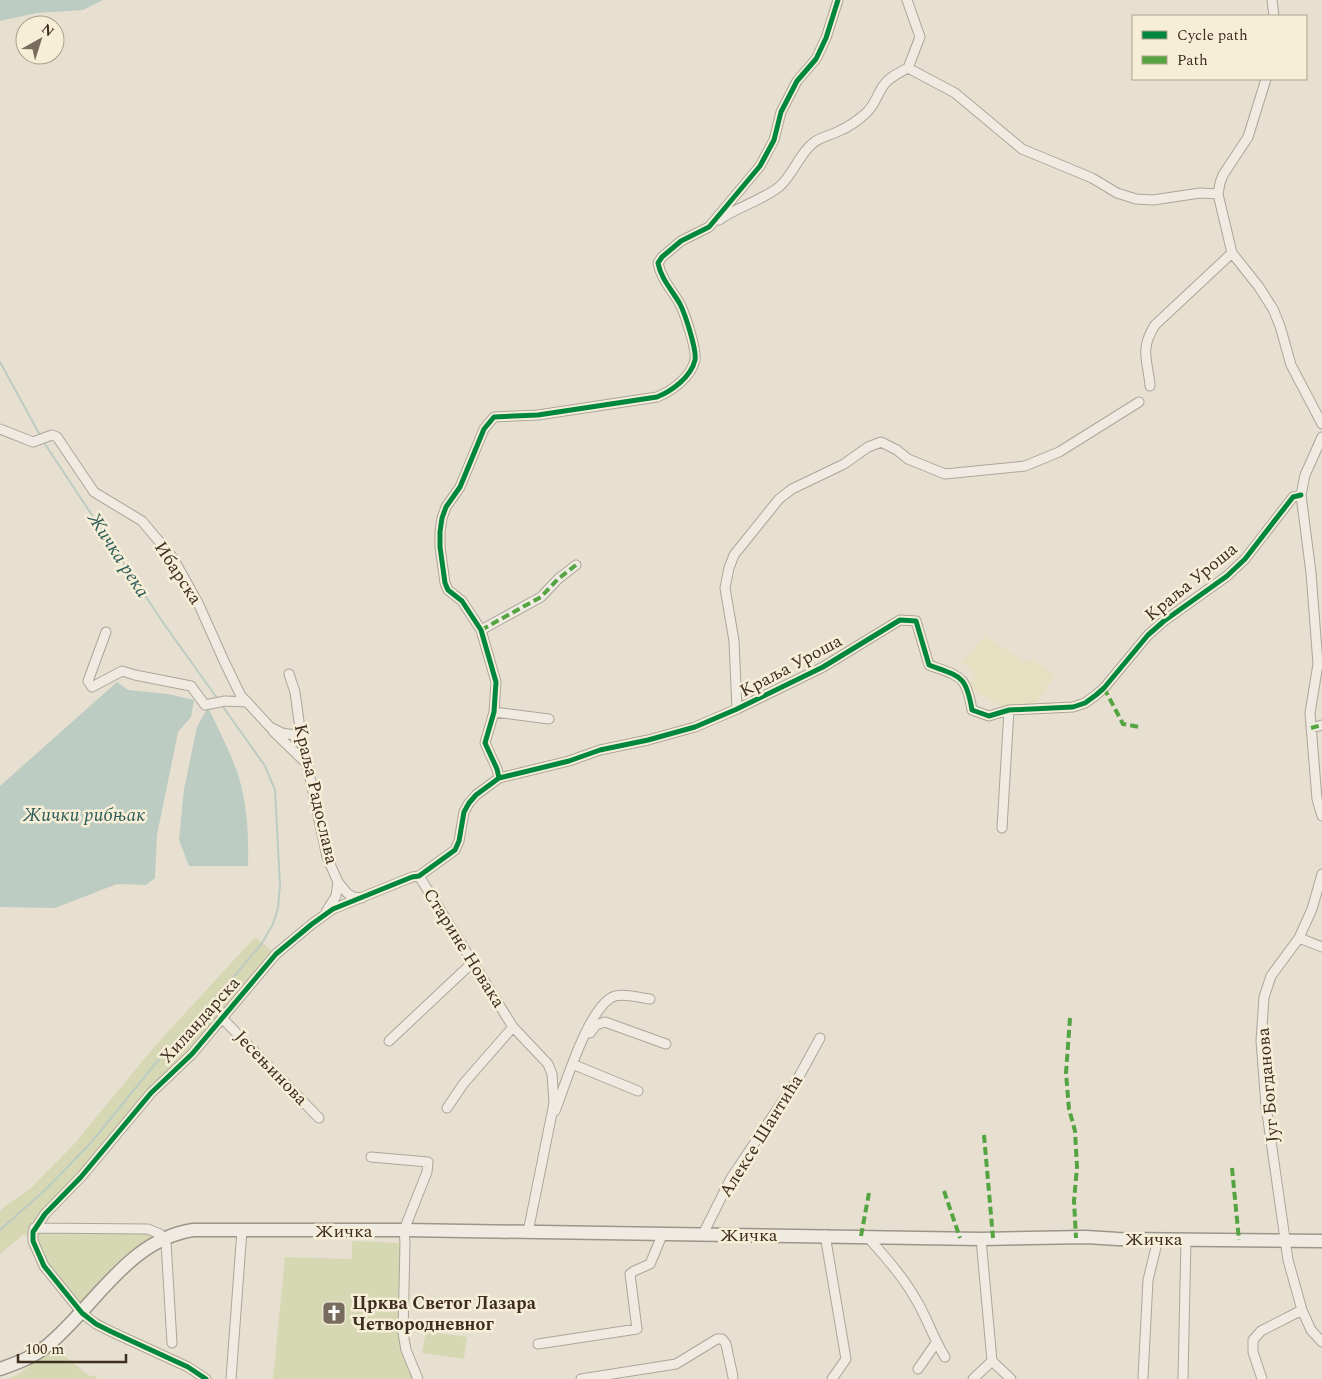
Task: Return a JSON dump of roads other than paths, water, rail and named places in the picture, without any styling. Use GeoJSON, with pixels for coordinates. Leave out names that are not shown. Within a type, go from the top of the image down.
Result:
{"type":"FeatureCollection","features":[{"type":"Feature","properties":{"kind":"main road","name":"Жичка"},"geometry":{"type":"LineString","coordinates":[[171,1236],[194,1230],[404,1230],[825,1235],[981,1239],[1086,1238],[1322,1241]]}},
{"type":"Feature","properties":{"kind":"main road"},"geometry":{"type":"LineString","coordinates":[[0,1369],[21,1361],[41,1350],[82,1312],[129,1262],[142,1252],[171,1236]]}},
{"type":"Feature","properties":{"kind":"street"},"geometry":{"type":"LineString","coordinates":[[710,227],[750,180],[767,155],[774,140],[781,112],[797,81],[816,60],[826,38],[838,0]]}},
{"type":"Feature","properties":{"kind":"street"},"geometry":{"type":"LineString","coordinates":[[500,778],[485,743],[494,712],[496,682],[481,630],[462,601],[448,590],[445,583],[440,547],[442,518],[446,507],[460,487],[484,429],[494,416],[538,416],[657,397],[669,392],[685,378],[695,360],[690,329],[681,306],[660,274],[658,263],[662,257],[681,242],[710,227],[732,211],[770,193],[780,186],[791,174],[810,145],[851,125],[870,110],[889,79],[908,68],[920,37],[907,0]]}},
{"type":"Feature","properties":{"kind":"street"},"geometry":{"type":"LineString","coordinates":[[1272,0],[1274,15]]}},
{"type":"Feature","properties":{"kind":"street"},"geometry":{"type":"LineString","coordinates":[[908,68],[955,93],[1022,149],[1092,178],[1118,193],[1136,199],[1153,200],[1200,193],[1218,194]]}},
{"type":"Feature","properties":{"kind":"street"},"geometry":{"type":"LineString","coordinates":[[1266,80],[1248,137],[1224,175],[1218,194],[1232,253],[1259,287],[1272,309],[1280,326],[1291,365],[1322,424]]}},
{"type":"Feature","properties":{"kind":"street"},"geometry":{"type":"LineString","coordinates":[[1150,386],[1146,363],[1148,337],[1155,326],[1232,253]]}},
{"type":"Feature","properties":{"kind":"street"},"geometry":{"type":"LineString","coordinates":[[737,709],[734,641],[725,588],[729,568],[734,555],[745,541],[779,499],[792,489],[844,464],[868,447],[881,442],[897,450],[908,459],[945,474],[1025,466],[1059,452],[1139,402]]}},
{"type":"Feature","properties":{"kind":"street","name":"Ибарска"},"geometry":{"type":"LineString","coordinates":[[0,429],[29,441],[44,439],[54,435],[94,492],[142,521],[173,558],[199,605],[242,696],[306,763]]}},
{"type":"Feature","properties":{"kind":"street"},"geometry":{"type":"LineString","coordinates":[[1322,438],[1306,475],[1301,495],[1311,573],[1318,664],[1310,713],[1317,799],[1322,816]]}},
{"type":"Feature","properties":{"kind":"street","name":"Краља Уроша"},"geometry":{"type":"LineString","coordinates":[[737,709],[823,667],[900,620],[916,622],[929,665],[958,676],[968,688],[972,710],[989,716],[1009,710],[1073,707],[1085,703],[1096,695],[1148,635],[1164,621],[1227,576],[1245,559],[1293,497],[1301,495]]}},
{"type":"Feature","properties":{"kind":"street"},"geometry":{"type":"LineString","coordinates":[[481,630],[541,597],[558,579],[576,565]]}},
{"type":"Feature","properties":{"kind":"street"},"geometry":{"type":"LineString","coordinates":[[106,632],[88,681],[92,687],[118,672],[126,671],[135,675],[187,684],[194,689],[205,705],[225,701],[247,702]]}},
{"type":"Feature","properties":{"kind":"street","name":"Краља Радослава"},"geometry":{"type":"LineString","coordinates":[[289,674],[295,692],[306,763],[328,858],[338,882],[347,893],[353,897],[363,898]]}},
{"type":"Feature","properties":{"kind":"street","name":"Старине Новака"},"geometry":{"type":"LineString","coordinates":[[528,1232],[554,1103],[552,1074],[548,1064],[513,1027],[419,876],[455,850],[468,803],[500,778],[569,761],[600,750],[648,740],[695,727],[737,709]]}},
{"type":"Feature","properties":{"kind":"street"},"geometry":{"type":"LineString","coordinates":[[1002,828],[1009,710]]}},
{"type":"Feature","properties":{"kind":"street"},"geometry":{"type":"LineString","coordinates":[[494,712],[549,719]]}},
{"type":"Feature","properties":{"kind":"street"},"geometry":{"type":"LineString","coordinates":[[1311,728],[1322,725]]}},
{"type":"Feature","properties":{"kind":"street","name":"Ибарска"},"geometry":{"type":"LineString","coordinates":[[270,727],[282,733],[301,736]]}},
{"type":"Feature","properties":{"kind":"street","name":"Југ Богданова"},"geometry":{"type":"LineString","coordinates":[[1322,874],[1312,909],[1299,938],[1271,976],[1264,996],[1261,1041],[1266,1106],[1290,1268],[1302,1310],[1311,1330],[1322,1342]]}},
{"type":"Feature","properties":{"kind":"street","name":"Хиландарска"},"geometry":{"type":"LineString","coordinates":[[34,1228],[81,1177],[151,1093],[192,1054],[276,954],[333,909],[412,877],[419,876]]}},
{"type":"Feature","properties":{"kind":"street"},"geometry":{"type":"LineString","coordinates":[[323,916],[336,896],[338,882]]}},
{"type":"Feature","properties":{"kind":"street"},"geometry":{"type":"LineString","coordinates":[[1299,938],[1322,947]]}},
{"type":"Feature","properties":{"kind":"street"},"geometry":{"type":"LineString","coordinates":[[389,1041],[474,962]]}},
{"type":"Feature","properties":{"kind":"street"},"geometry":{"type":"LineString","coordinates":[[550,1123],[580,1045],[594,1017],[603,1005],[609,999],[625,995],[650,1000]]}},
{"type":"Feature","properties":{"kind":"street","name":"Јесењинова"},"geometry":{"type":"LineString","coordinates":[[222,1018],[319,1118]]}},
{"type":"Feature","properties":{"kind":"street"},"geometry":{"type":"LineString","coordinates":[[564,1088],[570,1085],[585,1042],[592,1029],[600,1023],[605,1022],[666,1044]]}},
{"type":"Feature","properties":{"kind":"street"},"geometry":{"type":"LineString","coordinates":[[447,1108],[464,1083],[513,1027]]}},
{"type":"Feature","properties":{"kind":"street","name":"Алексе Шантића"},"geometry":{"type":"LineString","coordinates":[[703,1234],[731,1178],[797,1080],[820,1038]]}},
{"type":"Feature","properties":{"kind":"street"},"geometry":{"type":"LineString","coordinates":[[577,1066],[638,1090]]}},
{"type":"Feature","properties":{"kind":"street"},"geometry":{"type":"LineString","coordinates":[[371,1157],[428,1162],[404,1230],[404,1333],[406,1350],[418,1379]]}},
{"type":"Feature","properties":{"kind":"street"},"geometry":{"type":"LineString","coordinates":[[172,1343],[171,1236],[148,1229],[34,1228],[33,1241],[44,1266],[82,1312],[96,1324],[188,1367],[206,1379]]}},
{"type":"Feature","properties":{"kind":"street"},"geometry":{"type":"LineString","coordinates":[[231,1379],[242,1230]]}},
{"type":"Feature","properties":{"kind":"street"},"geometry":{"type":"LineString","coordinates":[[538,1344],[637,1329],[630,1274],[650,1264],[663,1233]]}},
{"type":"Feature","properties":{"kind":"street"},"geometry":{"type":"LineString","coordinates":[[825,1235],[846,1359],[832,1379]]}},
{"type":"Feature","properties":{"kind":"street"},"geometry":{"type":"LineString","coordinates":[[867,1236],[888,1260],[914,1296],[929,1323],[936,1343],[945,1357]]}},
{"type":"Feature","properties":{"kind":"street"},"geometry":{"type":"LineString","coordinates":[[981,1239],[992,1361],[1011,1379]]}},
{"type":"Feature","properties":{"kind":"street"},"geometry":{"type":"LineString","coordinates":[[1143,1377],[1148,1280],[1158,1239]]}},
{"type":"Feature","properties":{"kind":"street"},"geometry":{"type":"LineString","coordinates":[[1183,1378],[1186,1239]]}},
{"type":"Feature","properties":{"kind":"street"},"geometry":{"type":"LineString","coordinates":[[1262,1379],[1252,1340],[1261,1332],[1302,1310]]}},
{"type":"Feature","properties":{"kind":"street"},"geometry":{"type":"LineString","coordinates":[[582,1379],[676,1364],[717,1339],[722,1339],[726,1344],[733,1377]]}},
{"type":"Feature","properties":{"kind":"street"},"geometry":{"type":"LineString","coordinates":[[918,1369],[936,1343]]}},
{"type":"Feature","properties":{"kind":"street"},"geometry":{"type":"LineString","coordinates":[[973,1379],[992,1361]]}},
{"type":"Feature","properties":{"kind":"water"},"geometry":{"type":"Polygon","coordinates":[[[0,0],[103,0],[83,10],[15,15],[15,18],[0,21],[0,0]]]}},
{"type":"Feature","properties":{"kind":"water","name":"Жички рибњак"},"geometry":{"type":"Polygon","coordinates":[[[117,682],[128,690],[168,694],[194,700],[191,717],[178,732],[157,835],[155,878],[146,885],[117,884],[55,908],[0,907],[0,786],[117,682]]]}},
{"type":"Feature","properties":{"kind":"water","name":"Жички рибњак"},"geometry":{"type":"Polygon","coordinates":[[[208,707],[231,757],[241,785],[247,820],[248,866],[189,866],[179,840],[184,789],[197,727],[208,707]]]}},
{"type":"Feature","properties":{"kind":"waterway","name":"Жичка река"},"geometry":{"type":"LineString","coordinates":[[0,362],[41,437]]}},
{"type":"Feature","properties":{"kind":"waterway","name":"Жичка река"},"geometry":{"type":"LineString","coordinates":[[43,441],[164,624],[217,698]]}},
{"type":"Feature","properties":{"kind":"waterway"},"geometry":{"type":"LineString","coordinates":[[0,1230],[43,1192],[89,1145],[165,1052],[227,985],[262,943],[273,924],[278,908],[280,885],[275,790],[265,766],[221,704]]}},
{"type":"Feature","properties":{"kind":"place","name":"Црква Светог Лазара Четвородневног"},"geometry":{"type":"Point","coordinates":[334,1313]}}]}
